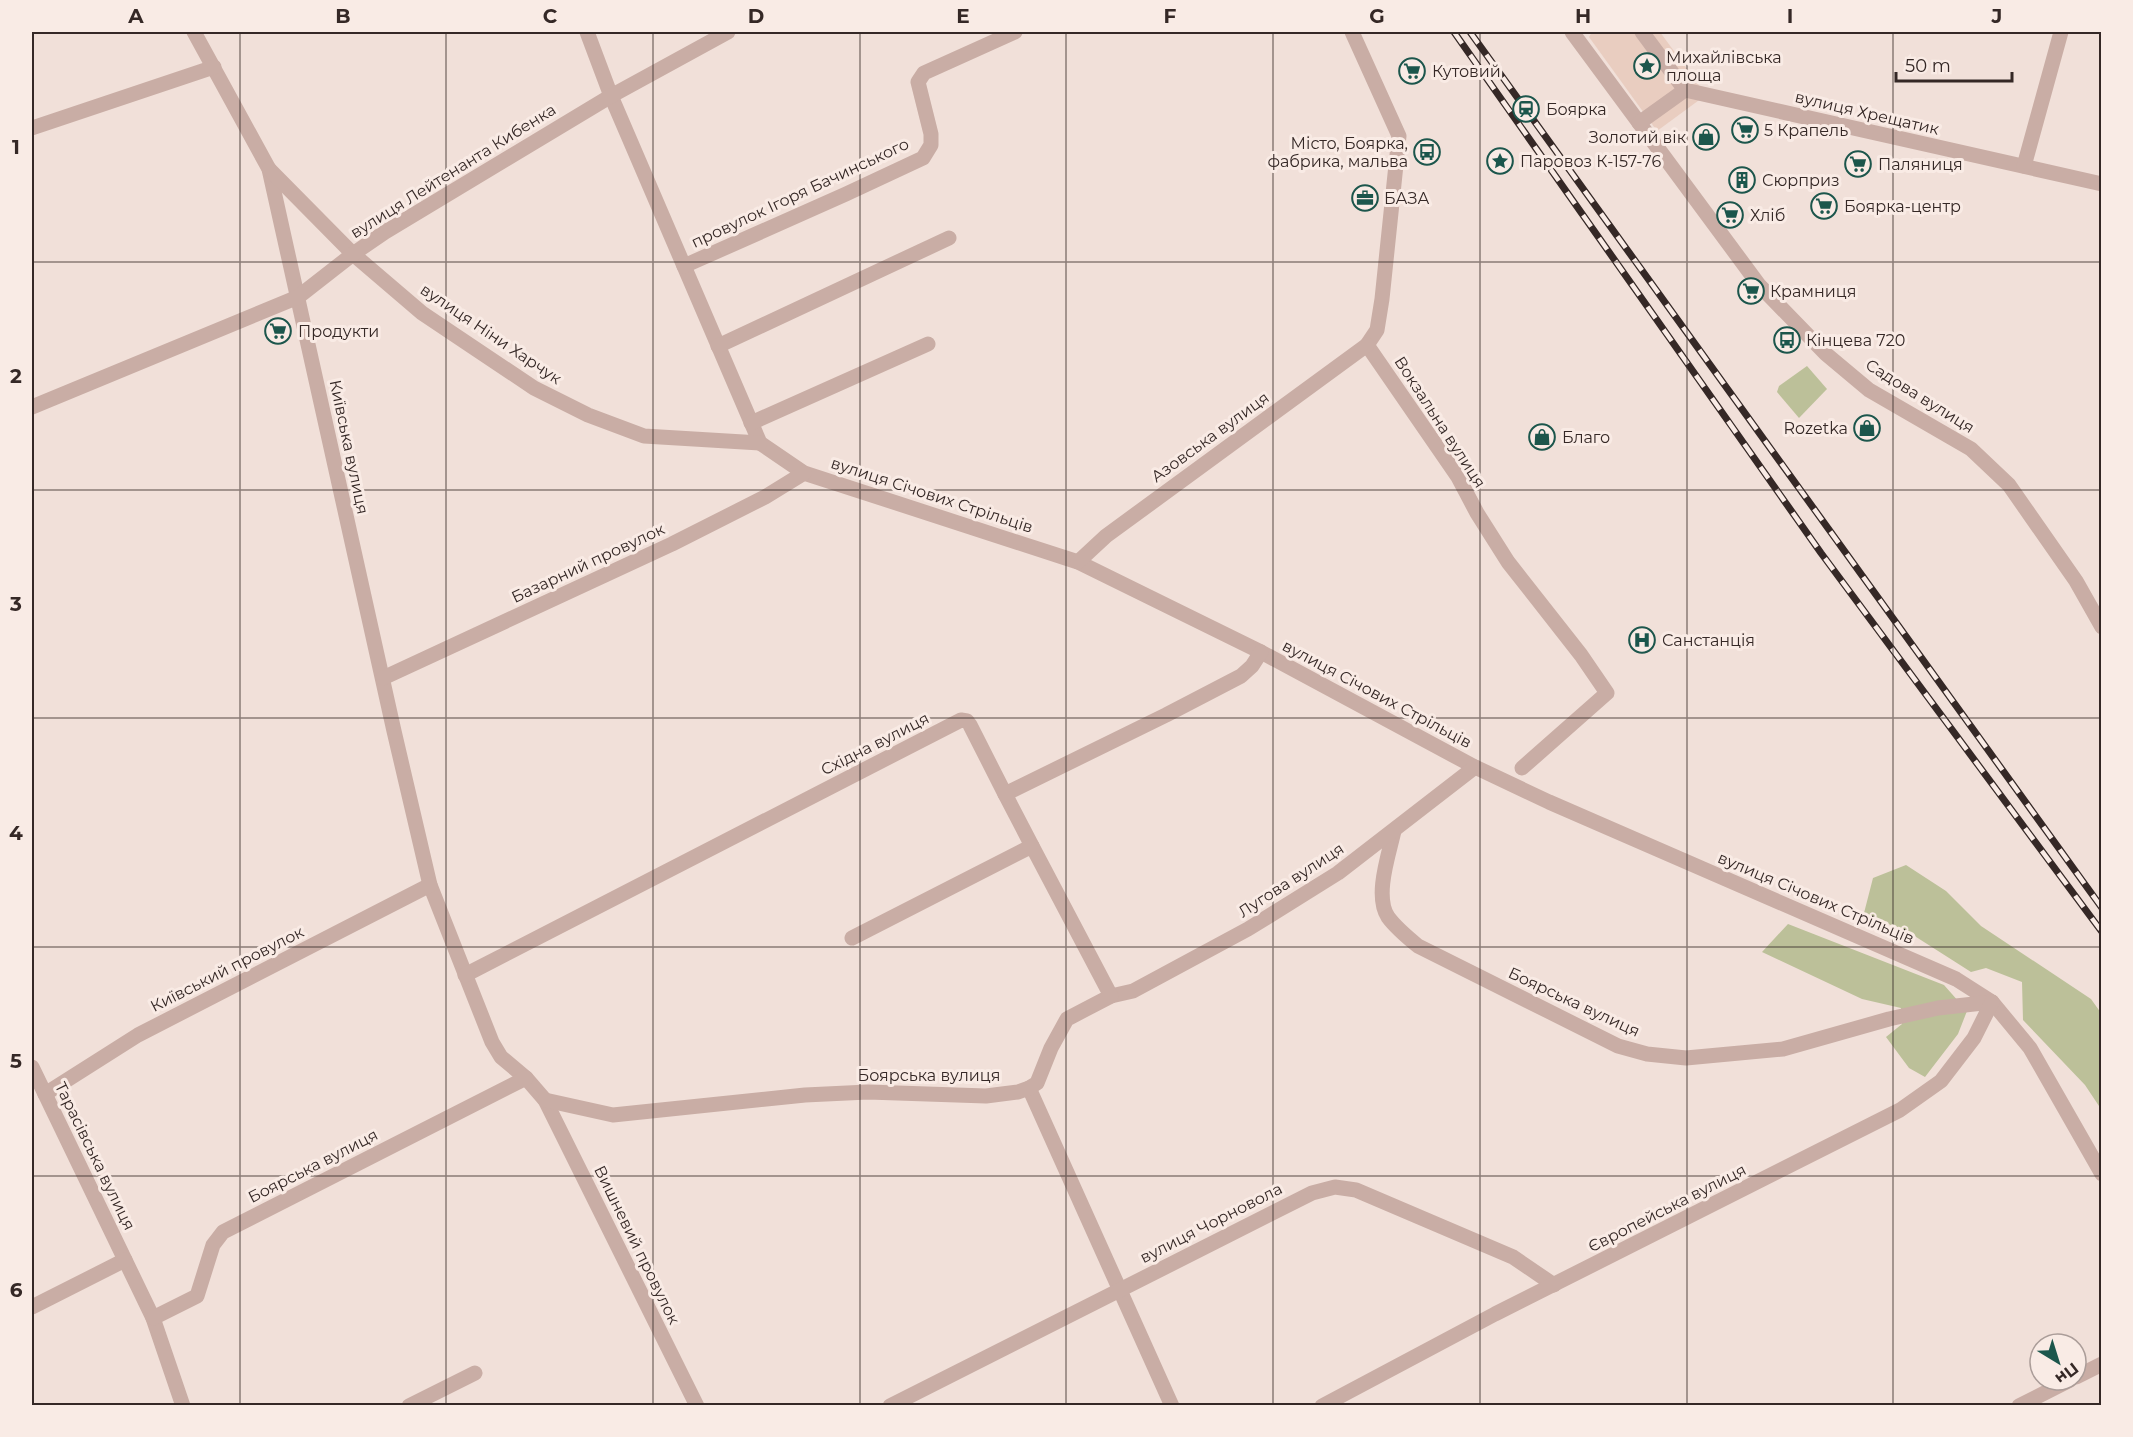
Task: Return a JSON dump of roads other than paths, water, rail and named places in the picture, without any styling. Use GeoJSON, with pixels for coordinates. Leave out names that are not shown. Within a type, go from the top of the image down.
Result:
{"type":"FeatureCollection","features":[{"type":"Feature","properties":{"kind":"street","name":"Київська вулиця"},"geometry":{"type":"LineString","coordinates":[[194,32],[269,169],[430,885],[465,975]]}},
{"type":"Feature","properties":{"kind":"street"},"geometry":{"type":"LineString","coordinates":[[587,32],[611,96],[760,443]]}},
{"type":"Feature","properties":{"kind":"street","name":"вулиця Лейтенанта Кибенка"},"geometry":{"type":"LineString","coordinates":[[32,407],[298,297],[353,254],[396,226],[611,96],[728,32]]}},
{"type":"Feature","properties":{"kind":"street","name":"провулок Ігоря Бачинського"},"geometry":{"type":"LineString","coordinates":[[684,266],[923,158],[931,145],[931,134],[918,82],[924,73],[1015,32]]}},
{"type":"Feature","properties":{"kind":"street"},"geometry":{"type":"LineString","coordinates":[[1352,32],[1399,136],[1382,299],[1377,330],[1367,345]]}},
{"type":"Feature","properties":{"kind":"street"},"geometry":{"type":"LineString","coordinates":[[1578,34],[1639,123],[1685,90],[1642,32]]}},
{"type":"Feature","properties":{"kind":"street"},"geometry":{"type":"LineString","coordinates":[[2024,166],[2061,32]]}},
{"type":"Feature","properties":{"kind":"street"},"geometry":{"type":"LineString","coordinates":[[32,128],[214,67]]}},
{"type":"Feature","properties":{"kind":"street","name":"вулиця Хрещатик"},"geometry":{"type":"LineString","coordinates":[[1685,90],[2102,183]]}},
{"type":"Feature","properties":{"kind":"street","name":"Садова вулиця"},"geometry":{"type":"LineString","coordinates":[[1639,123],[1759,285],[1826,354],[1869,390],[1971,449],[2009,485],[2076,581],[2102,627]]}},
{"type":"Feature","properties":{"kind":"street","name":"вулиця Ніни Харчук"},"geometry":{"type":"LineString","coordinates":[[269,169],[353,254],[422,313],[534,388],[588,415],[644,436],[760,443]]}},
{"type":"Feature","properties":{"kind":"street"},"geometry":{"type":"LineString","coordinates":[[718,346],[949,238]]}},
{"type":"Feature","properties":{"kind":"street"},"geometry":{"type":"LineString","coordinates":[[751,423],[928,344]]}},
{"type":"Feature","properties":{"kind":"street","name":"Азовська вулиця"},"geometry":{"type":"LineString","coordinates":[[1078,562],[1106,536],[1367,345]]}},
{"type":"Feature","properties":{"kind":"street","name":"Вокзальна вулиця"},"geometry":{"type":"LineString","coordinates":[[1367,345],[1458,477],[1477,513],[1508,562],[1581,655],[1607,693],[1522,768]]}},
{"type":"Feature","properties":{"kind":"street","name":"вулиця Січових Стрільців"},"geometry":{"type":"LineString","coordinates":[[760,443],[804,473],[1078,562],[1261,652],[1474,767],[1549,802],[1956,979],[1992,1002],[2030,1048],[2102,1174]]}},
{"type":"Feature","properties":{"kind":"street","name":"Базарний провулок"},"geometry":{"type":"LineString","coordinates":[[383,678],[672,544],[765,498],[804,473]]}},
{"type":"Feature","properties":{"kind":"street"},"geometry":{"type":"LineString","coordinates":[[1172,1406],[1029,1088],[1037,1083],[1067,1019],[1111,996],[1005,794],[1241,676],[1252,666],[1261,652]]}},
{"type":"Feature","properties":{"kind":"street","name":"Східна вулиця"},"geometry":{"type":"LineString","coordinates":[[465,975],[961,720],[970,725],[1005,794]]}},
{"type":"Feature","properties":{"kind":"street","name":"Лугова вулиця"},"geometry":{"type":"LineString","coordinates":[[1111,996],[1132,991],[1248,929],[1338,873],[1474,767]]}},
{"type":"Feature","properties":{"kind":"street","name":"Боярська вулиця"},"geometry":{"type":"LineString","coordinates":[[1394,831],[1381,900],[1386,915],[1395,926],[1418,946],[1618,1046],[1647,1054],[1686,1058],[1783,1049],[1889,1019],[1938,1008],[1992,1002]]}},
{"type":"Feature","properties":{"kind":"street"},"geometry":{"type":"LineString","coordinates":[[852,938],[1032,846]]}},
{"type":"Feature","properties":{"kind":"street","name":"Київський провулок"},"geometry":{"type":"LineString","coordinates":[[45,1094],[138,1035],[430,885]]}},
{"type":"Feature","properties":{"kind":"street","name":"Вишневий провулок"},"geometry":{"type":"LineString","coordinates":[[465,975],[492,1042],[501,1057],[526,1078],[545,1100],[697,1406]]}},
{"type":"Feature","properties":{"kind":"street","name":"Європейська вулиця"},"geometry":{"type":"LineString","coordinates":[[1322,1406],[1554,1285],[1900,1110],[1941,1081],[1974,1038],[1992,1002]]}},
{"type":"Feature","properties":{"kind":"street","name":"Тарасівська вулиця"},"geometry":{"type":"LineString","coordinates":[[32,1067],[153,1318],[183,1406]]}},
{"type":"Feature","properties":{"kind":"street","name":"Боярська вулиця"},"geometry":{"type":"LineString","coordinates":[[153,1318],[197,1296],[213,1245],[224,1232],[526,1078]]}},
{"type":"Feature","properties":{"kind":"street","name":"Боярська вулиця"},"geometry":{"type":"LineString","coordinates":[[545,1100],[613,1115],[805,1095],[868,1092],[986,1095],[1029,1088]]}},
{"type":"Feature","properties":{"kind":"street","name":"вулиця Чорновола"},"geometry":{"type":"LineString","coordinates":[[890,1406],[1312,1193],[1335,1187],[1356,1190],[1513,1257],[1554,1285]]}},
{"type":"Feature","properties":{"kind":"street"},"geometry":{"type":"LineString","coordinates":[[32,1307],[125,1260]]}},
{"type":"Feature","properties":{"kind":"street"},"geometry":{"type":"LineString","coordinates":[[2088,1371],[2102,1364]]}},
{"type":"Feature","properties":{"kind":"street"},"geometry":{"type":"LineString","coordinates":[[409,1406],[475,1372]]}},
{"type":"Feature","properties":{"kind":"street"},"geometry":{"type":"LineString","coordinates":[[2019,1406],[2046,1392]]}},
{"type":"Feature","properties":{"kind":"railway"},"geometry":{"type":"LineString","coordinates":[[1454,32],[1821,553],[2102,932]]}},
{"type":"Feature","properties":{"kind":"railway"},"geometry":{"type":"LineString","coordinates":[[1470,32],[2102,908]]}},
{"type":"Feature","properties":{"kind":"place","name":"Михайлівська площа"},"geometry":{"type":"Point","coordinates":[1647,66]}},
{"type":"Feature","properties":{"kind":"place","name":"Кутовий"},"geometry":{"type":"Point","coordinates":[1412,71]}},
{"type":"Feature","properties":{"kind":"place","name":"Боярка"},"geometry":{"type":"Point","coordinates":[1526,109]}},
{"type":"Feature","properties":{"kind":"place","name":"5 Крапель"},"geometry":{"type":"Point","coordinates":[1745,130]}},
{"type":"Feature","properties":{"kind":"place","name":"Золотий вік"},"geometry":{"type":"Point","coordinates":[1706,137]}},
{"type":"Feature","properties":{"kind":"place","name":"Місто, Боярка, фабрика, мальва"},"geometry":{"type":"Point","coordinates":[1427,152]}},
{"type":"Feature","properties":{"kind":"place","name":"Паровоз К-157-76"},"geometry":{"type":"Point","coordinates":[1500,161]}},
{"type":"Feature","properties":{"kind":"place","name":"Паляниця"},"geometry":{"type":"Point","coordinates":[1858,164]}},
{"type":"Feature","properties":{"kind":"place","name":"Сюрприз"},"geometry":{"type":"Point","coordinates":[1742,180]}},
{"type":"Feature","properties":{"kind":"place","name":"БАЗА"},"geometry":{"type":"Point","coordinates":[1365,198]}},
{"type":"Feature","properties":{"kind":"place","name":"Боярка-центр"},"geometry":{"type":"Point","coordinates":[1824,206]}},
{"type":"Feature","properties":{"kind":"place","name":"Хліб"},"geometry":{"type":"Point","coordinates":[1730,215]}},
{"type":"Feature","properties":{"kind":"place","name":"Крамниця"},"geometry":{"type":"Point","coordinates":[1751,291]}},
{"type":"Feature","properties":{"kind":"place","name":"Продукти"},"geometry":{"type":"Point","coordinates":[278,331]}},
{"type":"Feature","properties":{"kind":"place","name":"Кінцева 720"},"geometry":{"type":"Point","coordinates":[1787,340]}},
{"type":"Feature","properties":{"kind":"place","name":"Rozetka"},"geometry":{"type":"Point","coordinates":[1867,428]}},
{"type":"Feature","properties":{"kind":"place","name":"Благо"},"geometry":{"type":"Point","coordinates":[1542,437]}},
{"type":"Feature","properties":{"kind":"place","name":"Санстанція"},"geometry":{"type":"Point","coordinates":[1642,640]}}]}
